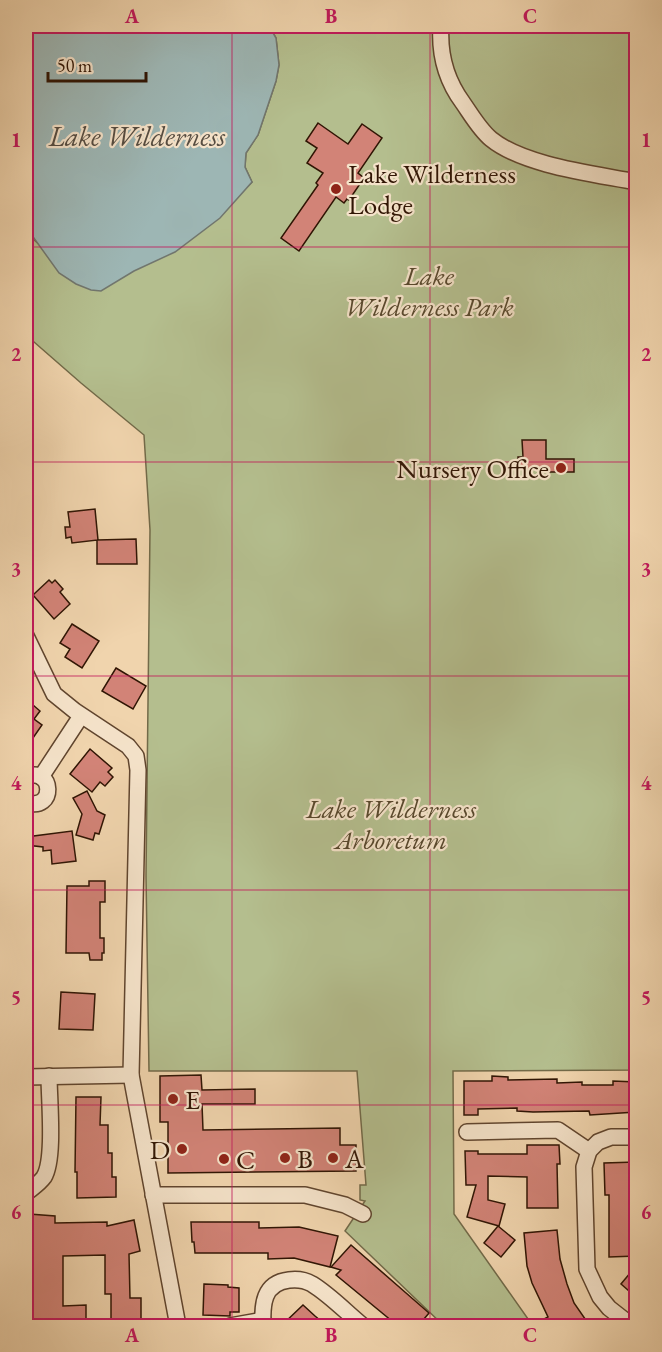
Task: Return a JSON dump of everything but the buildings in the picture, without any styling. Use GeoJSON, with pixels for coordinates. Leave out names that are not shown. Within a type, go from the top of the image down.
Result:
{"type":"FeatureCollection","features":[{"type":"Feature","properties":{"kind":"street"},"geometry":{"type":"LineString","coordinates":[[441,26],[442,57],[449,81],[490,138],[514,152],[541,161],[636,182]]}},
{"type":"Feature","properties":{"kind":"street"},"geometry":{"type":"LineString","coordinates":[[26,636],[54,694],[64,704],[132,750],[136,756],[138,770],[131,1075],[178,1326]]}},
{"type":"Feature","properties":{"kind":"street"},"geometry":{"type":"LineString","coordinates":[[41,777],[81,716]]}},
{"type":"Feature","properties":{"kind":"street"},"geometry":{"type":"LineString","coordinates":[[26,777],[30,775],[41,777],[48,786],[46,798],[37,804],[26,802]]}},
{"type":"Feature","properties":{"kind":"street"},"geometry":{"type":"LineString","coordinates":[[26,1077],[131,1075]]}},
{"type":"Feature","properties":{"kind":"street"},"geometry":{"type":"LineString","coordinates":[[26,1193],[37,1185],[48,1167],[50,1153],[49,1076]]}},
{"type":"Feature","properties":{"kind":"street"},"geometry":{"type":"LineString","coordinates":[[467,1132],[558,1130],[589,1150]]}},
{"type":"Feature","properties":{"kind":"street"},"geometry":{"type":"LineString","coordinates":[[626,1323],[600,1297],[587,1269],[584,1167],[589,1150],[604,1139],[636,1137]]}},
{"type":"Feature","properties":{"kind":"street"},"geometry":{"type":"LineString","coordinates":[[153,1195],[305,1195],[345,1204],[363,1214]]}},
{"type":"Feature","properties":{"kind":"street"},"geometry":{"type":"LineString","coordinates":[[230,1326],[263,1323],[264,1303],[268,1289],[274,1284],[294,1279],[312,1284],[363,1326]]}},
{"type":"Feature","properties":{"kind":"green space"},"geometry":{"type":"Polygon","coordinates":[[[269,26],[636,26],[636,1070],[453,1071],[454,1214],[533,1326],[444,1326],[345,1231],[365,1201],[360,1200],[360,1185],[366,1185],[357,1071],[149,1071],[146,876],[150,530],[144,435],[26,335],[26,216],[34,220],[27,231],[49,253],[244,190],[252,182],[245,167],[246,153],[258,135],[279,65],[276,38],[269,26]]]}},
{"type":"Feature","properties":{"kind":"water","name":"Lake Wilderness"},"geometry":{"type":"Polygon","coordinates":[[[26,26],[269,26],[276,38],[279,65],[276,81],[258,135],[246,153],[245,167],[252,182],[220,218],[175,252],[134,271],[101,291],[76,284],[59,273],[26,227],[26,26]]]}},
{"type":"Feature","properties":{"kind":"place","name":"Lake Wilderness Lodge"},"geometry":{"type":"Point","coordinates":[336,189]}},
{"type":"Feature","properties":{"kind":"place","name":"Nursery Office"},"geometry":{"type":"Point","coordinates":[561,468]}},
{"type":"Feature","properties":{"kind":"place","name":"E"},"geometry":{"type":"Point","coordinates":[173,1099]}},
{"type":"Feature","properties":{"kind":"place","name":"D"},"geometry":{"type":"Point","coordinates":[182,1149]}},
{"type":"Feature","properties":{"kind":"place","name":"B"},"geometry":{"type":"Point","coordinates":[285,1158]}},
{"type":"Feature","properties":{"kind":"place","name":"A"},"geometry":{"type":"Point","coordinates":[333,1158]}},
{"type":"Feature","properties":{"kind":"place","name":"C"},"geometry":{"type":"Point","coordinates":[224,1159]}},
{"type":"Feature","properties":{"kind":"park label","name":"Lake Wilderness Park"},"geometry":{"type":"Point","coordinates":[429,290]}},
{"type":"Feature","properties":{"kind":"park label","name":"Lake Wilderness Arboretum"},"geometry":{"type":"Point","coordinates":[391,824]}}]}
